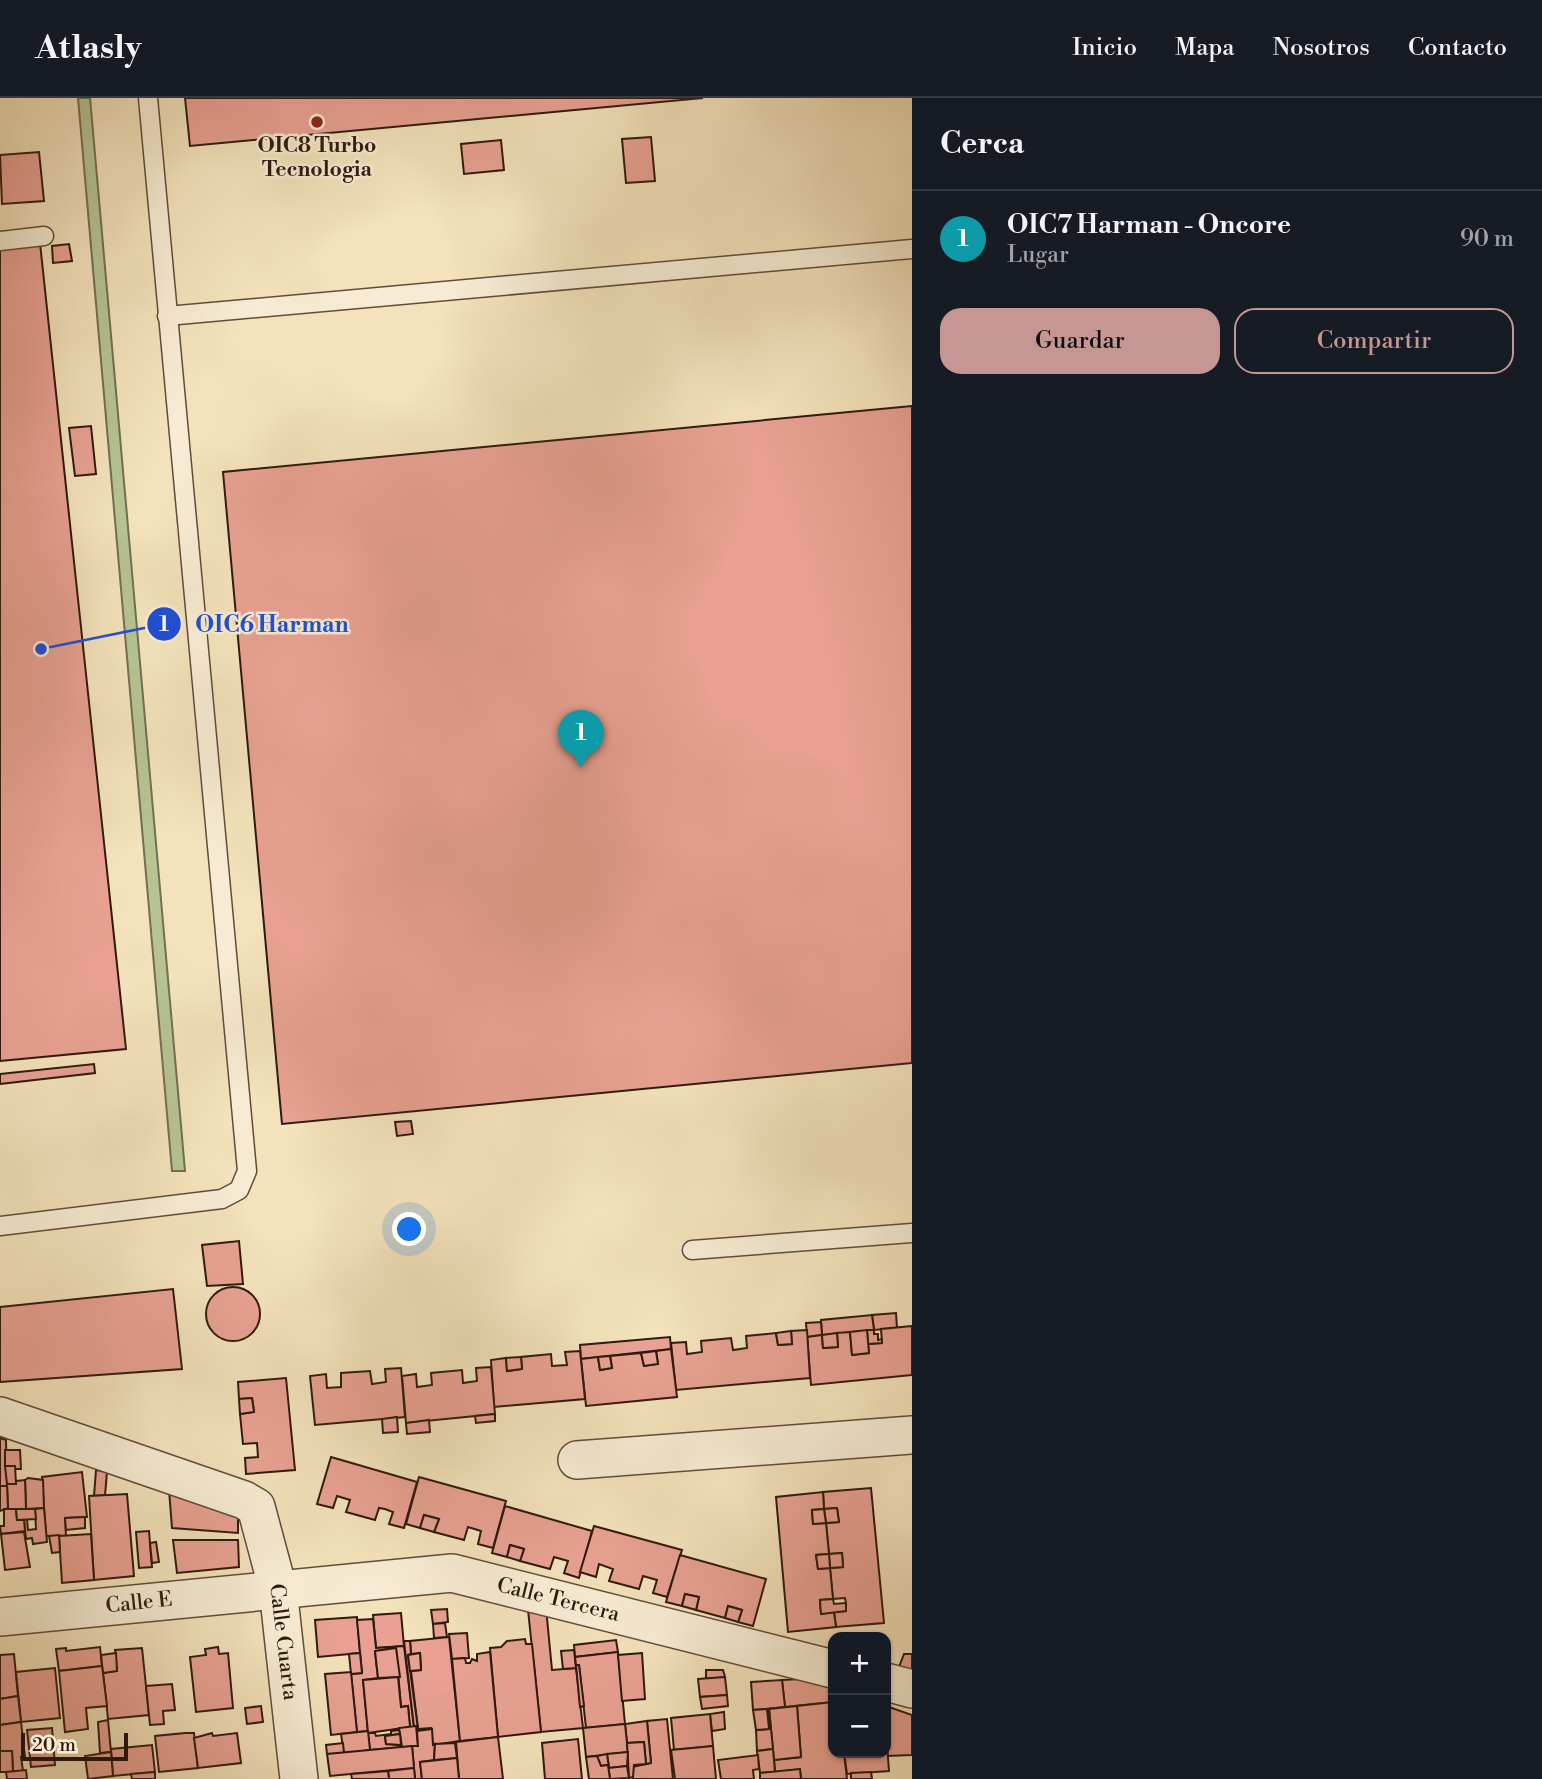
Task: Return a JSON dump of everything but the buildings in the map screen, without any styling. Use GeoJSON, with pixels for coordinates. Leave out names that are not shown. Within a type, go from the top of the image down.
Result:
{"type":"FeatureCollection","features":[{"type":"Feature","properties":{"kind":"street","name":"Calle Cuarta"},"geometry":{"type":"LineString","coordinates":[[0,1416],[244,1500],[256,1507],[278,1589],[299,1779]]}},
{"type":"Feature","properties":{"kind":"street"},"geometry":{"type":"LineString","coordinates":[[577,1461],[912,1434]]}},
{"type":"Feature","properties":{"kind":"street","name":"Calle Tercera"},"geometry":{"type":"LineString","coordinates":[[278,1589],[452,1573],[828,1668]]}},
{"type":"Feature","properties":{"kind":"street","name":"Calle E"},"geometry":{"type":"LineString","coordinates":[[0,1617],[278,1589]]}},
{"type":"Feature","properties":{"kind":"street"},"geometry":{"type":"LineString","coordinates":[[891,1683],[912,1689]]}},
{"type":"Feature","properties":{"kind":"lane"},"geometry":{"type":"LineString","coordinates":[[0,1226],[222,1199],[239,1190],[247,1171],[148,98]]}},
{"type":"Feature","properties":{"kind":"lane"},"geometry":{"type":"LineString","coordinates":[[0,241],[44,236]]}},
{"type":"Feature","properties":{"kind":"lane"},"geometry":{"type":"LineString","coordinates":[[167,316],[912,249]]}},
{"type":"Feature","properties":{"kind":"lane"},"geometry":{"type":"LineString","coordinates":[[692,1250],[912,1233]]}},
{"type":"Feature","properties":{"kind":"green space"},"geometry":{"type":"Polygon","coordinates":[[[78,98],[90,98],[185,1171],[172,1171],[78,98]]]}},
{"type":"Feature","properties":{"kind":"place","name":"OIC8 Turbo Tecnologia"},"geometry":{"type":"Point","coordinates":[317,122]}},
{"type":"Feature","properties":{"kind":"place","name":"OIC6 Harman"},"geometry":{"type":"Point","coordinates":[41,649]}},
{"type":"Feature","properties":{"kind":"place","name":"OIC7 Harman - Oncore"},"geometry":{"type":"Point","coordinates":[581,768]}}]}
